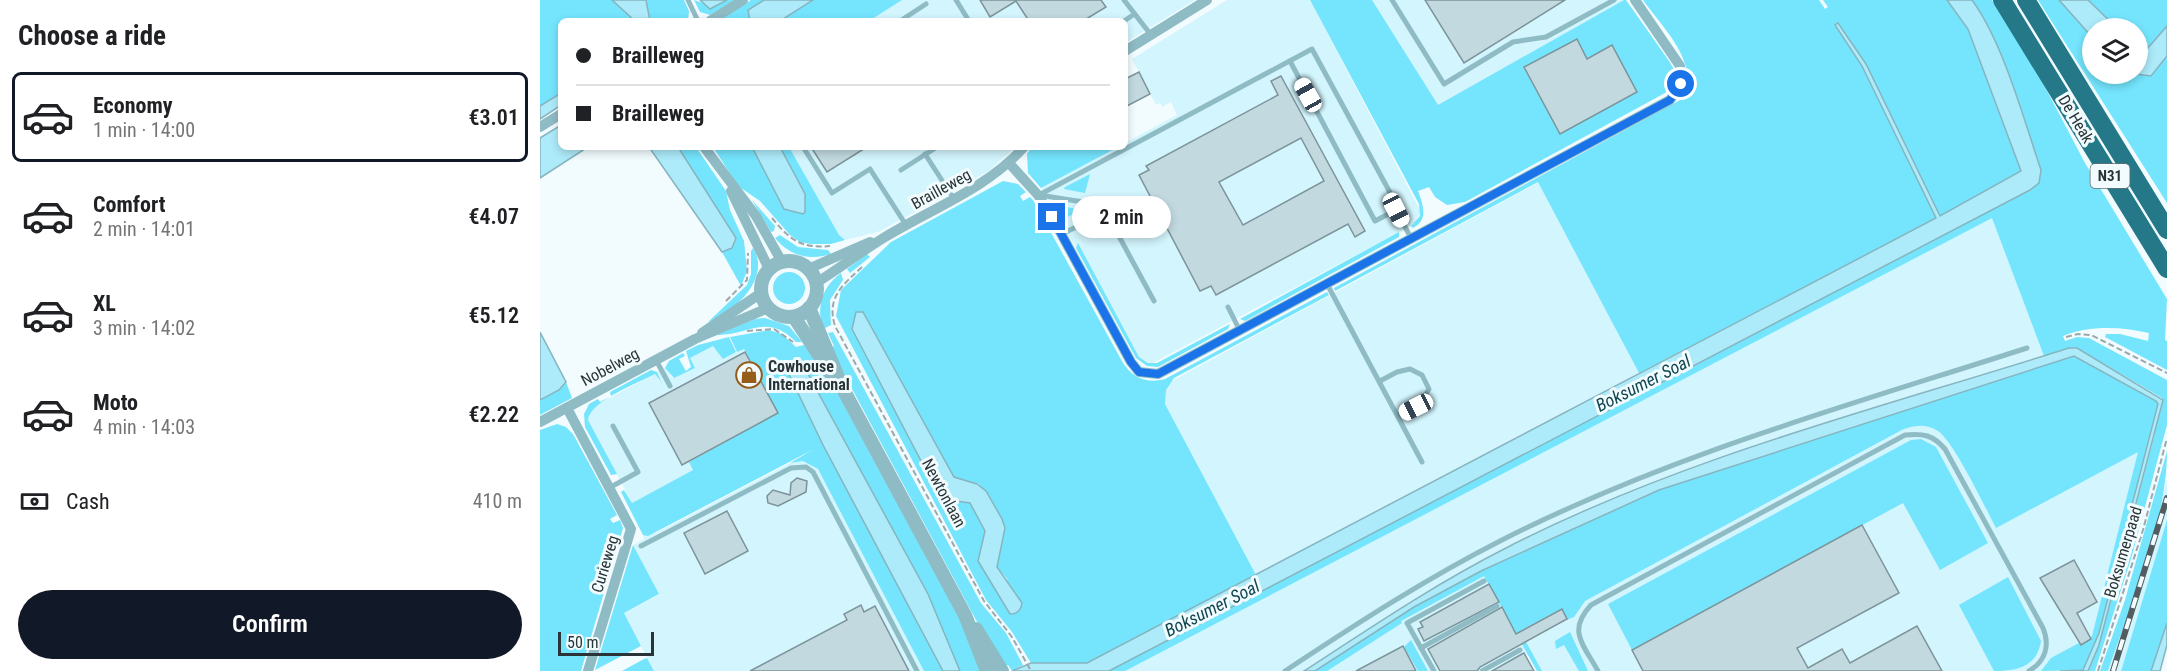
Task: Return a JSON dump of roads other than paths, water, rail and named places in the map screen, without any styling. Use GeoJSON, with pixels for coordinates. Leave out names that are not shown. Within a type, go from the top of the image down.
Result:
{"type":"FeatureCollection","features":[{"type":"Feature","properties":{"kind":"highway","name":"De Heak"},"geometry":{"type":"LineString","coordinates":[[2002,0],[2167,270]]}},
{"type":"Feature","properties":{"kind":"highway","name":"De Heak"},"geometry":{"type":"LineString","coordinates":[[2026,0],[2167,230]]}},
{"type":"Feature","properties":{"kind":"street"},"geometry":{"type":"LineString","coordinates":[[715,18],[743,0]]}},
{"type":"Feature","properties":{"kind":"street"},"geometry":{"type":"LineString","coordinates":[[1128,49],[1207,0]]}},
{"type":"Feature","properties":{"kind":"street"},"geometry":{"type":"LineString","coordinates":[[1009,163],[1038,195],[1131,362],[1139,372],[1152,375],[1166,371],[1676,95],[1681,84],[1680,66],[1635,0]]}},
{"type":"Feature","properties":{"kind":"street"},"geometry":{"type":"LineString","coordinates":[[540,127],[558,116]]}},
{"type":"Feature","properties":{"kind":"street"},"geometry":{"type":"LineString","coordinates":[[706,150],[756,216],[783,262]]}},
{"type":"Feature","properties":{"kind":"street","name":"Brailleweg"},"geometry":{"type":"LineString","coordinates":[[816,283],[884,237],[983,183],[1009,163],[1021,150]]}},
{"type":"Feature","properties":{"kind":"street"},"geometry":{"type":"LineString","coordinates":[[727,179],[769,269]]}},
{"type":"Feature","properties":{"kind":"street","name":"Brailleweg"},"geometry":{"type":"LineString","coordinates":[[808,268],[884,237]]}},
{"type":"Feature","properties":{"kind":"street"},"geometry":{"type":"LineString","coordinates":[[783,262],[800,263],[808,268],[816,283],[817,292],[809,308],[794,316],[785,317],[768,308],[761,293],[764,277],[769,269],[783,262]]}},
{"type":"Feature","properties":{"kind":"street","name":"Nobelweg"},"geometry":{"type":"LineString","coordinates":[[695,339],[761,293]]}},
{"type":"Feature","properties":{"kind":"street","name":"Nobelweg"},"geometry":{"type":"LineString","coordinates":[[540,422],[695,339],[768,308]]}},
{"type":"Feature","properties":{"kind":"street"},"geometry":{"type":"LineString","coordinates":[[809,308],[814,337]]}},
{"type":"Feature","properties":{"kind":"street"},"geometry":{"type":"LineString","coordinates":[[794,316],[814,337],[996,670]]}},
{"type":"Feature","properties":{"kind":"street","name":"Curieweg"},"geometry":{"type":"LineString","coordinates":[[567,408],[632,529],[588,671]]}},
{"type":"Feature","properties":{"kind":"lane"},"geometry":{"type":"LineString","coordinates":[[688,0],[697,18]]}},
{"type":"Feature","properties":{"kind":"lane"},"geometry":{"type":"LineString","coordinates":[[956,0],[967,18]]}},
{"type":"Feature","properties":{"kind":"lane"},"geometry":{"type":"LineString","coordinates":[[1124,0],[1133,15],[1142,21],[1151,35]]}},
{"type":"Feature","properties":{"kind":"lane"},"geometry":{"type":"LineString","coordinates":[[1392,0],[1444,84],[1513,42],[1546,37],[1614,0]]}},
{"type":"Feature","properties":{"kind":"lane"},"geometry":{"type":"LineString","coordinates":[[905,18],[927,4]]}},
{"type":"Feature","properties":{"kind":"lane"},"geometry":{"type":"LineString","coordinates":[[1128,18],[1133,15]]}},
{"type":"Feature","properties":{"kind":"lane"},"geometry":{"type":"LineString","coordinates":[[1128,147],[1290,61],[1312,50],[1399,209],[1376,221],[1290,61]]}},
{"type":"Feature","properties":{"kind":"lane"},"geometry":{"type":"LineString","coordinates":[[805,150],[831,193],[870,169],[906,225]]}},
{"type":"Feature","properties":{"kind":"lane"},"geometry":{"type":"LineString","coordinates":[[901,170],[932,150]]}},
{"type":"Feature","properties":{"kind":"lane"},"geometry":{"type":"LineString","coordinates":[[1038,195],[1122,150]]}},
{"type":"Feature","properties":{"kind":"lane"},"geometry":{"type":"LineString","coordinates":[[925,154],[954,199]]}},
{"type":"Feature","properties":{"kind":"lane"},"geometry":{"type":"LineString","coordinates":[[1038,195],[1102,205],[1154,301]]}},
{"type":"Feature","properties":{"kind":"lane"},"geometry":{"type":"LineString","coordinates":[[1396,210],[1411,238]]}},
{"type":"Feature","properties":{"kind":"lane"},"geometry":{"type":"LineString","coordinates":[[1062,235],[1106,212]]}},
{"type":"Feature","properties":{"kind":"lane"},"geometry":{"type":"LineString","coordinates":[[1327,284],[1422,462]]}},
{"type":"Feature","properties":{"kind":"lane"},"geometry":{"type":"LineString","coordinates":[[1228,307],[1240,331]]}},
{"type":"Feature","properties":{"kind":"lane"},"geometry":{"type":"LineString","coordinates":[[1285,671],[1417,586],[1503,539],[1612,489],[1675,463],[1757,434],[2027,348]]}},
{"type":"Feature","properties":{"kind":"lane"},"geometry":{"type":"LineString","coordinates":[[656,360],[670,386]]}},
{"type":"Feature","properties":{"kind":"lane"},"geometry":{"type":"LineString","coordinates":[[1380,381],[1397,372],[1410,369],[1426,380],[1429,389],[1421,402],[1399,416]]}},
{"type":"Feature","properties":{"kind":"lane"},"geometry":{"type":"LineString","coordinates":[[609,488],[638,472],[613,426]]}},
{"type":"Feature","properties":{"kind":"lane"},"geometry":{"type":"LineString","coordinates":[[1598,671],[1577,632],[1581,616],[1591,604],[1905,435],[1919,433],[1935,438],[1945,449],[2043,628],[2046,636],[2046,652],[2039,664],[2030,671]]}},
{"type":"Feature","properties":{"kind":"lane"},"geometry":{"type":"LineString","coordinates":[[641,546],[791,468],[806,467],[813,472],[917,671]]}},
{"type":"Feature","properties":{"kind":"lane"},"geometry":{"type":"LineString","coordinates":[[1434,671],[1407,623],[1484,581]]}},
{"type":"Feature","properties":{"kind":"lane"},"geometry":{"type":"LineString","coordinates":[[1421,648],[1497,606]]}},
{"type":"Feature","properties":{"kind":"lane"},"geometry":{"type":"LineString","coordinates":[[1482,671],[1520,650]]}},
{"type":"Feature","properties":{"kind":"water"},"geometry":{"type":"Polygon","coordinates":[[[612,0],[646,0],[649,18],[632,18],[612,0]]]}},
{"type":"Feature","properties":{"kind":"water"},"geometry":{"type":"Polygon","coordinates":[[[700,0],[727,0],[710,9],[700,0]]]}},
{"type":"Feature","properties":{"kind":"water"},"geometry":{"type":"Polygon","coordinates":[[[764,0],[813,0],[785,18],[749,18],[748,10],[764,0]]]}},
{"type":"Feature","properties":{"kind":"water","name":"Boksumer Soal"},"geometry":{"type":"Polygon","coordinates":[[[1947,0],[1972,0],[1983,17],[2003,59],[2041,170],[2039,183],[2030,190],[1109,671],[1012,671],[1031,663],[1087,663],[1936,218],[1862,66],[1835,25],[1838,23],[1866,64],[1940,216],[2021,171],[1968,29],[1947,0]]]}},
{"type":"Feature","properties":{"kind":"water"},"geometry":{"type":"Polygon","coordinates":[[[2059,0],[2088,0],[2107,18],[2082,18],[2082,26],[2059,0]]]}},
{"type":"Feature","properties":{"kind":"water"},"geometry":{"type":"Polygon","coordinates":[[[2167,26],[2167,56],[2151,76],[2148,76],[2148,48],[2167,26]]]}},
{"type":"Feature","properties":{"kind":"water"},"geometry":{"type":"Polygon","coordinates":[[[558,95],[558,107],[540,119],[540,106],[558,95]]]}},
{"type":"Feature","properties":{"kind":"water"},"geometry":{"type":"Polygon","coordinates":[[[558,127],[558,150],[583,150],[540,178],[540,138],[558,127]]]}},
{"type":"Feature","properties":{"kind":"water"},"geometry":{"type":"Polygon","coordinates":[[[651,150],[680,150],[736,238],[732,248],[722,252],[651,150]]]}},
{"type":"Feature","properties":{"kind":"water"},"geometry":{"type":"Polygon","coordinates":[[[754,150],[782,150],[805,194],[803,214],[784,209],[754,150]]]}},
{"type":"Feature","properties":{"kind":"water"},"geometry":{"type":"Polygon","coordinates":[[[856,312],[863,312],[954,477],[977,484],[986,491],[1002,519],[1005,528],[997,567],[1022,603],[1017,612],[1010,614],[978,561],[985,531],[970,503],[941,499],[852,329],[856,312]]]}},
{"type":"Feature","properties":{"kind":"water"},"geometry":{"type":"Polygon","coordinates":[[[540,332],[566,382],[559,390],[540,400],[540,332]]]}},
{"type":"Feature","properties":{"kind":"water"},"geometry":{"type":"Polygon","coordinates":[[[2069,348],[2077,348],[2163,400],[2099,645],[2088,671],[2060,671],[2083,670],[2099,633],[2158,404],[2074,356],[1659,490],[1481,571],[1414,607],[1315,671],[1304,671],[1454,576],[1573,516],[1642,487],[1783,436],[2069,348]]]}},
{"type":"Feature","properties":{"kind":"water"},"geometry":{"type":"Polygon","coordinates":[[[789,364],[799,366],[808,374],[928,594],[960,671],[943,671],[823,445],[785,366],[789,364]]]}},
{"type":"Feature","properties":{"kind":"water"},"geometry":{"type":"Polygon","coordinates":[[[2167,623],[2167,645],[2160,671],[2151,671],[2167,623]]]}},
{"type":"Feature","properties":{"kind":"railway"},"geometry":{"type":"LineString","coordinates":[[2113,671],[2167,498]]}},
{"type":"Feature","properties":{"kind":"place","name":"Cowhouse International"},"geometry":{"type":"Point","coordinates":[749,375]}}]}
